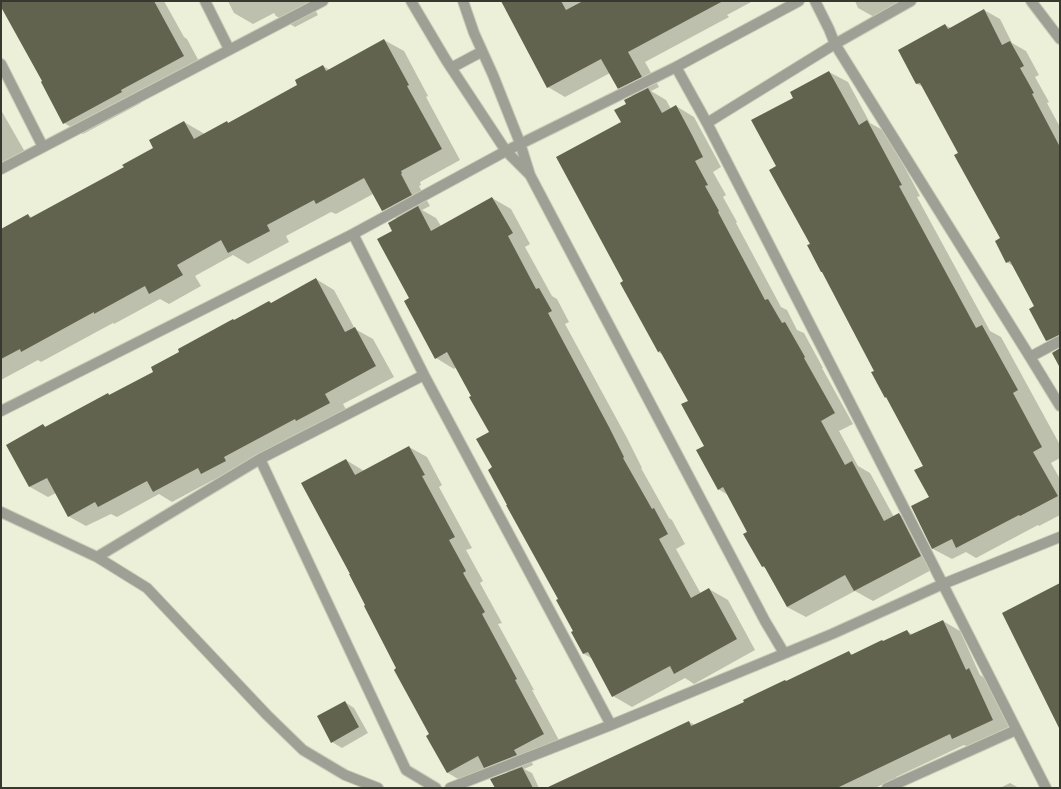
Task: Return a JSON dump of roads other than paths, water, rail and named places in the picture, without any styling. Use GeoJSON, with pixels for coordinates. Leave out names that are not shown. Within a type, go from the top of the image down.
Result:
{"type":"FeatureCollection","features":[{"type":"Feature","properties":{"kind":"street"},"geometry":{"type":"LineString","coordinates":[[205,1],[230,49]]}},
{"type":"Feature","properties":{"kind":"street"},"geometry":{"type":"LineString","coordinates":[[1,170],[323,1]]}},
{"type":"Feature","properties":{"kind":"street"},"geometry":{"type":"LineString","coordinates":[[411,1],[451,68],[506,151],[530,175]]}},
{"type":"Feature","properties":{"kind":"street"},"geometry":{"type":"LineString","coordinates":[[463,1],[481,52],[520,143],[530,175],[784,653]]}},
{"type":"Feature","properties":{"kind":"street"},"geometry":{"type":"LineString","coordinates":[[1,412],[353,234],[520,143],[676,67],[799,1]]}},
{"type":"Feature","properties":{"kind":"street"},"geometry":{"type":"LineString","coordinates":[[815,1],[835,44],[1060,406]]}},
{"type":"Feature","properties":{"kind":"street"},"geometry":{"type":"LineString","coordinates":[[708,123],[835,44],[911,1]]}},
{"type":"Feature","properties":{"kind":"street"},"geometry":{"type":"LineString","coordinates":[[1031,1],[1060,39]]}},
{"type":"Feature","properties":{"kind":"street"},"geometry":{"type":"LineString","coordinates":[[451,68],[481,52]]}},
{"type":"Feature","properties":{"kind":"street"},"geometry":{"type":"LineString","coordinates":[[1,64],[43,147]]}},
{"type":"Feature","properties":{"kind":"street"},"geometry":{"type":"LineString","coordinates":[[676,67],[708,123],[1046,788]]}},
{"type":"Feature","properties":{"kind":"street"},"geometry":{"type":"LineString","coordinates":[[353,234],[424,375],[611,725]]}},
{"type":"Feature","properties":{"kind":"street"},"geometry":{"type":"LineString","coordinates":[[1030,357],[1060,341]]}},
{"type":"Feature","properties":{"kind":"street"},"geometry":{"type":"LineString","coordinates":[[97,557],[260,459],[424,375]]}},
{"type":"Feature","properties":{"kind":"street"},"geometry":{"type":"LineString","coordinates":[[260,459],[406,770],[436,788]]}},
{"type":"Feature","properties":{"kind":"street"},"geometry":{"type":"LineString","coordinates":[[1,512],[97,557],[147,588],[267,715],[303,750],[345,774],[378,788]]}},
{"type":"Feature","properties":{"kind":"street"},"geometry":{"type":"LineString","coordinates":[[450,788],[611,725],[873,616],[943,584],[1060,537]]}},
{"type":"Feature","properties":{"kind":"street"},"geometry":{"type":"LineString","coordinates":[[887,788],[1016,730]]}}]}
